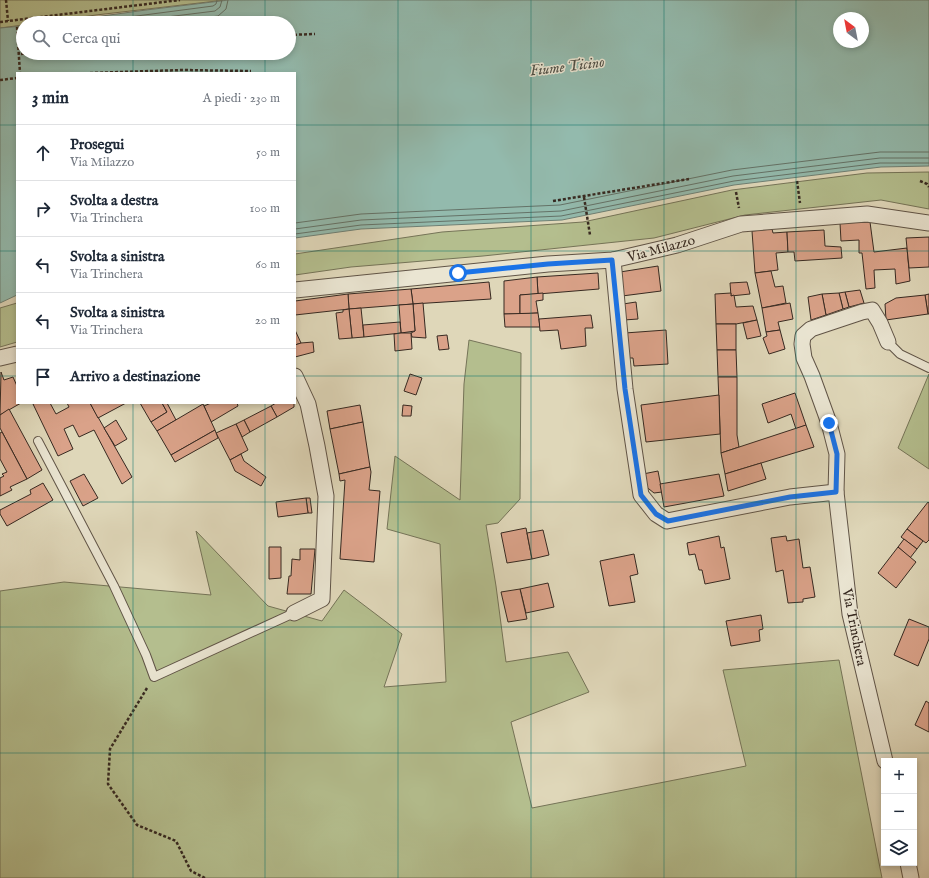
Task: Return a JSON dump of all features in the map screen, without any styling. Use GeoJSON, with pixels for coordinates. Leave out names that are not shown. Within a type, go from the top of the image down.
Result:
{"type":"FeatureCollection","features":[{"type":"Feature","properties":{"kind":"street","name":"Via Milazzo"},"geometry":{"type":"LineString","coordinates":[[296,290],[540,264],[612,260],[677,245],[742,224],[867,214],[929,223]]}},
{"type":"Feature","properties":{"kind":"street"},"geometry":{"type":"LineString","coordinates":[[612,260],[625,389],[641,495],[656,514],[668,521],[790,497],[836,492]]}},
{"type":"Feature","properties":{"kind":"street","name":"Via Trinchera"},"geometry":{"type":"LineString","coordinates":[[884,758],[850,614],[836,492],[837,454],[829,423],[804,358],[802,344],[803,336],[811,328],[872,310],[880,323],[888,342]]}},
{"type":"Feature","properties":{"kind":"street"},"geometry":{"type":"LineString","coordinates":[[0,358],[16,354]]}},
{"type":"Feature","properties":{"kind":"street"},"geometry":{"type":"LineString","coordinates":[[294,613],[322,599],[326,496],[308,404],[296,378]]}},
{"type":"Feature","properties":{"kind":"street"},"geometry":{"type":"LineString","coordinates":[[909,866],[911,878]]}},
{"type":"Feature","properties":{"kind":"lane"},"geometry":{"type":"LineString","coordinates":[[888,342],[900,354],[929,368]]}},
{"type":"Feature","properties":{"kind":"lane"},"geometry":{"type":"LineString","coordinates":[[38,441],[114,586],[146,655],[154,677],[294,613]]}},
{"type":"Feature","properties":{"kind":"path"},"geometry":{"type":"LineString","coordinates":[[6,0],[8,21]]}},
{"type":"Feature","properties":{"kind":"path"},"geometry":{"type":"LineString","coordinates":[[49,16],[180,0]]}},
{"type":"Feature","properties":{"kind":"path"},"geometry":{"type":"LineString","coordinates":[[0,22],[16,20]]}},
{"type":"Feature","properties":{"kind":"path"},"geometry":{"type":"LineString","coordinates":[[296,35],[314,34]]}},
{"type":"Feature","properties":{"kind":"path"},"geometry":{"type":"LineString","coordinates":[[19,60],[20,72]]}},
{"type":"Feature","properties":{"kind":"path"},"geometry":{"type":"LineString","coordinates":[[121,72],[182,70],[251,71]]}},
{"type":"Feature","properties":{"kind":"path"},"geometry":{"type":"LineString","coordinates":[[0,80],[16,78]]}},
{"type":"Feature","properties":{"kind":"path"},"geometry":{"type":"LineString","coordinates":[[553,202],[689,179]]}},
{"type":"Feature","properties":{"kind":"path"},"geometry":{"type":"LineString","coordinates":[[797,181],[801,219]]}},
{"type":"Feature","properties":{"kind":"path"},"geometry":{"type":"LineString","coordinates":[[920,181],[929,186]]}},
{"type":"Feature","properties":{"kind":"path"},"geometry":{"type":"LineString","coordinates":[[584,196],[590,235]]}},
{"type":"Feature","properties":{"kind":"path"},"geometry":{"type":"LineString","coordinates":[[154,677],[110,749],[108,784],[137,825],[176,841],[191,871],[205,878]]}},
{"type":"Feature","properties":{"kind":"green space"},"geometry":{"type":"Polygon","coordinates":[[[0,0],[225,0],[89,16],[16,16],[16,26],[0,28],[0,0]]]}},
{"type":"Feature","properties":{"kind":"green space"},"geometry":{"type":"Polygon","coordinates":[[[929,172],[929,209],[881,200],[745,215],[654,238],[483,256],[351,267],[296,275],[296,254],[442,232],[583,222],[732,190],[867,173],[929,172]]]}},
{"type":"Feature","properties":{"kind":"green space"},"geometry":{"type":"Polygon","coordinates":[[[16,303],[16,342],[0,347],[0,308],[16,303]]]}},
{"type":"Feature","properties":{"kind":"green space"},"geometry":{"type":"Polygon","coordinates":[[[469,340],[521,353],[520,499],[498,523],[486,525],[506,662],[568,652],[589,692],[511,722],[532,808],[746,766],[723,670],[839,660],[882,878],[0,878],[0,591],[64,582],[211,595],[196,531],[268,606],[322,621],[344,590],[402,634],[384,687],[446,682],[440,544],[387,529],[395,456],[460,500],[464,384],[469,340]]]}},
{"type":"Feature","properties":{"kind":"green space"},"geometry":{"type":"Polygon","coordinates":[[[929,374],[929,469],[898,448],[929,374]]]}},
{"type":"Feature","properties":{"kind":"water","name":"Fiume Ticino"},"geometry":{"type":"Polygon","coordinates":[[[229,0],[929,0],[929,166],[881,167],[734,185],[562,220],[361,229],[296,238],[296,72],[16,72],[16,295],[0,303],[0,28],[16,27],[16,60],[296,60],[296,16],[102,16],[229,0]]]}},
{"type":"Feature","properties":{"kind":"building"},"geometry":{"type":"Polygon","coordinates":[[[870,222],[874,252],[907,248],[910,281],[896,284],[895,269],[874,270],[875,288],[866,289],[862,253],[859,253],[859,240],[841,241],[840,223],[870,222]]]}},
{"type":"Feature","properties":{"kind":"building"},"geometry":{"type":"Polygon","coordinates":[[[772,229],[773,233],[787,232],[788,252],[776,253],[778,270],[755,273],[752,231],[772,229]]]}},
{"type":"Feature","properties":{"kind":"building"},"geometry":{"type":"Polygon","coordinates":[[[824,230],[825,246],[841,247],[842,258],[795,261],[794,252],[788,252],[787,232],[824,230]]]}},
{"type":"Feature","properties":{"kind":"building"},"geometry":{"type":"Polygon","coordinates":[[[929,237],[929,267],[909,268],[906,238],[929,237]]]}},
{"type":"Feature","properties":{"kind":"building"},"geometry":{"type":"Polygon","coordinates":[[[658,266],[661,291],[622,296],[620,272],[658,266]]]}},
{"type":"Feature","properties":{"kind":"building"},"geometry":{"type":"Polygon","coordinates":[[[771,271],[775,287],[783,286],[786,303],[762,308],[755,273],[771,271]]]}},
{"type":"Feature","properties":{"kind":"building"},"geometry":{"type":"Polygon","coordinates":[[[598,273],[599,289],[538,294],[537,277],[598,273]]]}},
{"type":"Feature","properties":{"kind":"building"},"geometry":{"type":"Polygon","coordinates":[[[537,277],[538,294],[520,295],[520,314],[504,314],[504,281],[537,277]]]}},
{"type":"Feature","properties":{"kind":"building"},"geometry":{"type":"Polygon","coordinates":[[[489,282],[491,299],[413,304],[411,289],[489,282]]]}},
{"type":"Feature","properties":{"kind":"building"},"geometry":{"type":"Polygon","coordinates":[[[747,282],[750,294],[731,296],[730,283],[747,282]]]}},
{"type":"Feature","properties":{"kind":"building"},"geometry":{"type":"Polygon","coordinates":[[[411,289],[413,304],[349,309],[348,294],[411,289]]]}},
{"type":"Feature","properties":{"kind":"building"},"geometry":{"type":"Polygon","coordinates":[[[860,290],[864,303],[849,307],[845,292],[860,290]]]}},
{"type":"Feature","properties":{"kind":"building"},"geometry":{"type":"Polygon","coordinates":[[[845,292],[849,307],[843,309],[839,293],[845,292]]]}},
{"type":"Feature","properties":{"kind":"building"},"geometry":{"type":"Polygon","coordinates":[[[543,293],[543,300],[536,301],[538,313],[520,314],[520,295],[543,293]]]}},
{"type":"Feature","properties":{"kind":"building"},"geometry":{"type":"Polygon","coordinates":[[[731,293],[731,296],[734,295],[736,307],[753,306],[757,320],[736,324],[716,324],[715,294],[731,293]]]}},
{"type":"Feature","properties":{"kind":"building"},"geometry":{"type":"Polygon","coordinates":[[[839,293],[843,309],[826,315],[822,294],[839,293]]]}},
{"type":"Feature","properties":{"kind":"building"},"geometry":{"type":"Polygon","coordinates":[[[348,294],[349,309],[296,315],[296,301],[348,294]]]}},
{"type":"Feature","properties":{"kind":"building"},"geometry":{"type":"Polygon","coordinates":[[[822,294],[826,315],[811,320],[808,297],[822,294]]]}},
{"type":"Feature","properties":{"kind":"building"},"geometry":{"type":"Polygon","coordinates":[[[929,294],[929,314],[928,314],[925,295],[929,294]]]}},
{"type":"Feature","properties":{"kind":"building"},"geometry":{"type":"Polygon","coordinates":[[[925,295],[928,314],[886,320],[885,304],[896,298],[925,295]]]}},
{"type":"Feature","properties":{"kind":"building"},"geometry":{"type":"Polygon","coordinates":[[[636,302],[638,319],[624,320],[623,304],[636,302]]]}},
{"type":"Feature","properties":{"kind":"building"},"geometry":{"type":"Polygon","coordinates":[[[423,303],[426,338],[412,337],[411,333],[415,331],[413,304],[423,303]]]}},
{"type":"Feature","properties":{"kind":"building"},"geometry":{"type":"Polygon","coordinates":[[[790,303],[793,319],[778,322],[780,330],[766,332],[762,308],[790,303]]]}},
{"type":"Feature","properties":{"kind":"building"},"geometry":{"type":"Polygon","coordinates":[[[413,304],[415,331],[401,333],[399,305],[413,304]]]}},
{"type":"Feature","properties":{"kind":"building"},"geometry":{"type":"Polygon","coordinates":[[[361,308],[364,337],[352,338],[349,309],[361,308]]]}},
{"type":"Feature","properties":{"kind":"building"},"geometry":{"type":"Polygon","coordinates":[[[349,309],[352,338],[339,339],[336,313],[349,309]]]}},
{"type":"Feature","properties":{"kind":"building"},"geometry":{"type":"Polygon","coordinates":[[[538,313],[540,327],[505,327],[504,314],[538,313]]]}},
{"type":"Feature","properties":{"kind":"building"},"geometry":{"type":"Polygon","coordinates":[[[591,315],[593,328],[585,328],[586,346],[561,349],[558,330],[540,331],[539,319],[591,315]]]}},
{"type":"Feature","properties":{"kind":"building"},"geometry":{"type":"Polygon","coordinates":[[[757,320],[761,336],[747,339],[743,323],[757,320]]]}},
{"type":"Feature","properties":{"kind":"building"},"geometry":{"type":"Polygon","coordinates":[[[400,322],[401,333],[364,337],[363,325],[400,322]]]}},
{"type":"Feature","properties":{"kind":"building"},"geometry":{"type":"Polygon","coordinates":[[[716,324],[736,324],[736,350],[717,350],[716,324]]]}},
{"type":"Feature","properties":{"kind":"building"},"geometry":{"type":"Polygon","coordinates":[[[666,330],[668,364],[634,366],[633,358],[626,358],[625,333],[666,330]]]}},
{"type":"Feature","properties":{"kind":"building"},"geometry":{"type":"Polygon","coordinates":[[[780,330],[785,349],[769,354],[763,338],[767,336],[766,332],[780,330]]]}},
{"type":"Feature","properties":{"kind":"building"},"geometry":{"type":"Polygon","coordinates":[[[296,332],[301,343],[296,345],[296,332]]]}},
{"type":"Feature","properties":{"kind":"building"},"geometry":{"type":"Polygon","coordinates":[[[411,333],[412,349],[395,351],[394,334],[411,333]]]}},
{"type":"Feature","properties":{"kind":"building"},"geometry":{"type":"Polygon","coordinates":[[[447,335],[449,349],[439,350],[437,336],[447,335]]]}},
{"type":"Feature","properties":{"kind":"building"},"geometry":{"type":"Polygon","coordinates":[[[313,342],[314,352],[296,357],[296,345],[313,342]]]}},
{"type":"Feature","properties":{"kind":"building"},"geometry":{"type":"Polygon","coordinates":[[[717,350],[736,350],[737,377],[718,377],[717,350]]]}},
{"type":"Feature","properties":{"kind":"building"},"geometry":{"type":"Polygon","coordinates":[[[1,372],[4,380],[13,377],[16,384],[16,404],[19,404],[0,415],[1,372]]]}},
{"type":"Feature","properties":{"kind":"building"},"geometry":{"type":"Polygon","coordinates":[[[410,374],[422,378],[416,395],[404,391],[410,374]]]}},
{"type":"Feature","properties":{"kind":"building"},"geometry":{"type":"Polygon","coordinates":[[[718,377],[737,377],[737,435],[739,447],[721,453],[718,377]]]}},
{"type":"Feature","properties":{"kind":"building"},"geometry":{"type":"Polygon","coordinates":[[[795,393],[806,425],[796,429],[791,414],[768,423],[762,404],[795,393]]]}},
{"type":"Feature","properties":{"kind":"building"},"geometry":{"type":"Polygon","coordinates":[[[719,395],[720,434],[646,442],[641,405],[719,395]]]}},
{"type":"Feature","properties":{"kind":"building"},"geometry":{"type":"Polygon","coordinates":[[[33,404],[51,404],[56,414],[69,407],[68,404],[91,404],[132,477],[122,484],[94,430],[79,437],[73,425],[64,429],[73,449],[58,456],[33,404]]]}},
{"type":"Feature","properties":{"kind":"building"},"geometry":{"type":"Polygon","coordinates":[[[91,404],[124,404],[98,418],[91,404]]]}},
{"type":"Feature","properties":{"kind":"building"},"geometry":{"type":"Polygon","coordinates":[[[141,404],[163,404],[167,412],[151,422],[141,404]]]}},
{"type":"Feature","properties":{"kind":"building"},"geometry":{"type":"Polygon","coordinates":[[[163,404],[168,404],[176,420],[157,431],[151,422],[167,412],[163,404]]]}},
{"type":"Feature","properties":{"kind":"building"},"geometry":{"type":"Polygon","coordinates":[[[203,404],[215,430],[171,455],[157,431],[203,404]]]}},
{"type":"Feature","properties":{"kind":"building"},"geometry":{"type":"Polygon","coordinates":[[[209,404],[237,404],[238,406],[211,422],[204,406],[209,404]]]}},
{"type":"Feature","properties":{"kind":"building"},"geometry":{"type":"Polygon","coordinates":[[[274,404],[294,404],[294,407],[277,417],[271,406],[274,404]]]}},
{"type":"Feature","properties":{"kind":"building"},"geometry":{"type":"Polygon","coordinates":[[[360,405],[363,422],[330,429],[327,411],[360,405]]]}},
{"type":"Feature","properties":{"kind":"building"},"geometry":{"type":"Polygon","coordinates":[[[403,405],[412,406],[411,416],[402,416],[403,405]]]}},
{"type":"Feature","properties":{"kind":"building"},"geometry":{"type":"Polygon","coordinates":[[[271,406],[277,417],[250,432],[244,420],[271,406]]]}},
{"type":"Feature","properties":{"kind":"building"},"geometry":{"type":"Polygon","coordinates":[[[9,409],[42,470],[27,479],[0,428],[0,415],[9,409]]]}},
{"type":"Feature","properties":{"kind":"building"},"geometry":{"type":"Polygon","coordinates":[[[116,420],[127,439],[115,446],[104,428],[116,420]]]}},
{"type":"Feature","properties":{"kind":"building"},"geometry":{"type":"Polygon","coordinates":[[[244,420],[250,432],[242,437],[236,424],[244,420]]]}},
{"type":"Feature","properties":{"kind":"building"},"geometry":{"type":"Polygon","coordinates":[[[363,422],[370,467],[339,474],[330,429],[363,422]]]}},
{"type":"Feature","properties":{"kind":"building"},"geometry":{"type":"Polygon","coordinates":[[[236,424],[248,450],[230,460],[216,433],[236,424]]]}},
{"type":"Feature","properties":{"kind":"building"},"geometry":{"type":"Polygon","coordinates":[[[806,425],[814,447],[725,474],[721,453],[806,425]]]}},
{"type":"Feature","properties":{"kind":"building"},"geometry":{"type":"Polygon","coordinates":[[[215,430],[218,438],[175,462],[171,455],[215,430]]]}},
{"type":"Feature","properties":{"kind":"building"},"geometry":{"type":"Polygon","coordinates":[[[2,432],[27,479],[10,487],[12,490],[0,496],[0,478],[4,476],[2,474],[7,472],[0,459],[0,433],[2,432]]]}},
{"type":"Feature","properties":{"kind":"building"},"geometry":{"type":"Polygon","coordinates":[[[241,454],[244,461],[266,477],[261,486],[235,471],[230,460],[241,454]]]}},
{"type":"Feature","properties":{"kind":"building"},"geometry":{"type":"Polygon","coordinates":[[[761,463],[766,479],[728,491],[725,474],[761,463]]]}},
{"type":"Feature","properties":{"kind":"building"},"geometry":{"type":"Polygon","coordinates":[[[370,467],[371,472],[369,490],[380,491],[374,562],[340,559],[345,480],[340,481],[339,474],[370,467]]]}},
{"type":"Feature","properties":{"kind":"building"},"geometry":{"type":"Polygon","coordinates":[[[658,471],[662,492],[654,493],[644,485],[643,474],[658,471]]]}},
{"type":"Feature","properties":{"kind":"building"},"geometry":{"type":"Polygon","coordinates":[[[84,474],[98,498],[83,506],[70,481],[84,474]]]}},
{"type":"Feature","properties":{"kind":"building"},"geometry":{"type":"Polygon","coordinates":[[[719,474],[724,496],[664,507],[660,484],[719,474]]]}},
{"type":"Feature","properties":{"kind":"building"},"geometry":{"type":"Polygon","coordinates":[[[43,483],[53,500],[7,526],[0,514],[0,510],[31,494],[30,490],[43,483]]]}},
{"type":"Feature","properties":{"kind":"building"},"geometry":{"type":"Polygon","coordinates":[[[306,498],[310,498],[312,513],[308,513],[306,498]]]}},
{"type":"Feature","properties":{"kind":"building"},"geometry":{"type":"Polygon","coordinates":[[[306,498],[308,513],[278,517],[276,502],[306,498]]]}},
{"type":"Feature","properties":{"kind":"building"},"geometry":{"type":"Polygon","coordinates":[[[928,502],[929,540],[926,543],[907,529],[928,502]]]}},
{"type":"Feature","properties":{"kind":"building"},"geometry":{"type":"Polygon","coordinates":[[[526,528],[532,559],[507,563],[501,533],[526,528]]]}},
{"type":"Feature","properties":{"kind":"building"},"geometry":{"type":"Polygon","coordinates":[[[907,529],[923,541],[917,549],[901,537],[907,529]]]}},
{"type":"Feature","properties":{"kind":"building"},"geometry":{"type":"Polygon","coordinates":[[[543,530],[549,555],[532,559],[527,533],[543,530]]]}},
{"type":"Feature","properties":{"kind":"building"},"geometry":{"type":"Polygon","coordinates":[[[719,536],[721,548],[724,547],[730,579],[705,584],[702,570],[699,570],[695,554],[689,555],[687,543],[719,536]]]}},
{"type":"Feature","properties":{"kind":"building"},"geometry":{"type":"Polygon","coordinates":[[[786,536],[787,541],[799,539],[803,568],[810,567],[815,597],[803,599],[803,602],[788,603],[783,570],[776,572],[771,538],[786,536]]]}},
{"type":"Feature","properties":{"kind":"building"},"geometry":{"type":"Polygon","coordinates":[[[904,539],[917,549],[910,558],[898,547],[904,539]]]}},
{"type":"Feature","properties":{"kind":"building"},"geometry":{"type":"Polygon","coordinates":[[[269,547],[281,547],[281,578],[269,579],[269,547]]]}},
{"type":"Feature","properties":{"kind":"building"},"geometry":{"type":"Polygon","coordinates":[[[898,547],[916,562],[896,588],[878,573],[898,547]]]}},
{"type":"Feature","properties":{"kind":"building"},"geometry":{"type":"Polygon","coordinates":[[[300,549],[315,549],[311,594],[287,594],[289,576],[291,576],[292,559],[300,560],[300,549]]]}},
{"type":"Feature","properties":{"kind":"building"},"geometry":{"type":"Polygon","coordinates":[[[634,554],[638,574],[630,576],[635,602],[609,606],[600,561],[634,554]]]}},
{"type":"Feature","properties":{"kind":"building"},"geometry":{"type":"Polygon","coordinates":[[[548,583],[554,607],[526,613],[520,589],[548,583]]]}},
{"type":"Feature","properties":{"kind":"building"},"geometry":{"type":"Polygon","coordinates":[[[520,589],[527,619],[508,622],[501,592],[520,589]]]}},
{"type":"Feature","properties":{"kind":"building"},"geometry":{"type":"Polygon","coordinates":[[[761,615],[763,629],[759,630],[760,641],[731,646],[726,621],[761,615]]]}},
{"type":"Feature","properties":{"kind":"building"},"geometry":{"type":"Polygon","coordinates":[[[909,619],[929,627],[929,639],[918,666],[894,655],[909,619]]]}},
{"type":"Feature","properties":{"kind":"building"},"geometry":{"type":"Polygon","coordinates":[[[926,701],[929,703],[929,732],[915,725],[926,701]]]}},
{"type":"Feature","properties":{"kind":"route"},"geometry":{"type":"LineString","coordinates":[[458,273],[548,264],[612,260],[625,389],[641,495],[656,514],[668,521],[790,497],[836,492],[837,454],[829,423]]}}]}
